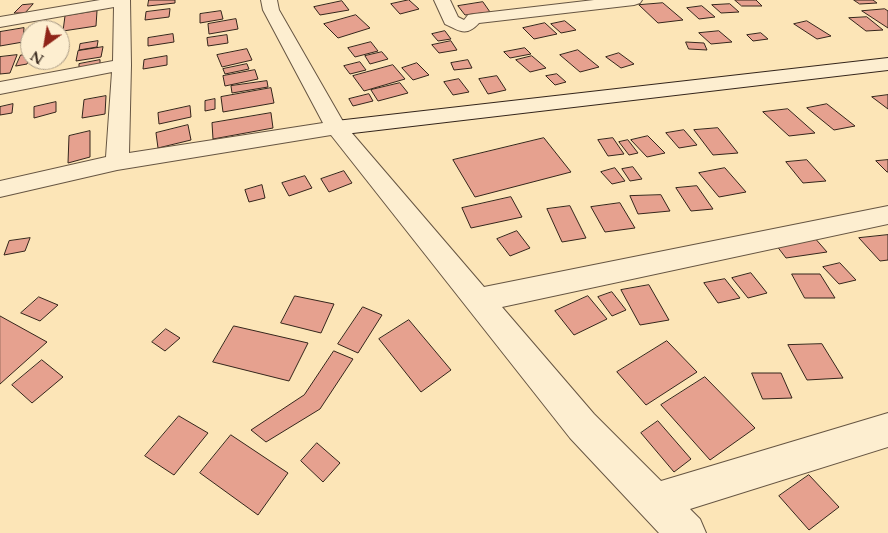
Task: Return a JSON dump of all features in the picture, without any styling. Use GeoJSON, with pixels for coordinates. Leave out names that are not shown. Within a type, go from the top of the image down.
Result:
{"type":"FeatureCollection","features":[{"type":"Feature","properties":{"kind":"street"},"geometry":{"type":"LineString","coordinates":[[269,0],[271,10],[336,128],[582,426],[686,533]]}},
{"type":"Feature","properties":{"kind":"street"},"geometry":{"type":"LineString","coordinates":[[442,0],[451,20],[466,27],[474,20],[634,0]]}},
{"type":"Feature","properties":{"kind":"street"},"geometry":{"type":"LineString","coordinates":[[0,22],[122,1],[122,64],[117,162]]}},
{"type":"Feature","properties":{"kind":"street"},"geometry":{"type":"LineString","coordinates":[[0,88],[122,64]]}},
{"type":"Feature","properties":{"kind":"street"},"geometry":{"type":"LineString","coordinates":[[0,189],[117,162],[336,128],[888,64]]}},
{"type":"Feature","properties":{"kind":"street"},"geometry":{"type":"LineString","coordinates":[[478,300],[888,215]]}},
{"type":"Feature","properties":{"kind":"street"},"geometry":{"type":"LineString","coordinates":[[656,502],[888,430]]}},
{"type":"Feature","properties":{"kind":"building"},"geometry":{"type":"Polygon","coordinates":[[[149,0],[175,0],[175,3],[148,6],[149,0]]]}},
{"type":"Feature","properties":{"kind":"building"},"geometry":{"type":"Polygon","coordinates":[[[409,0],[419,9],[400,14],[391,4],[409,0]]]}},
{"type":"Feature","properties":{"kind":"building"},"geometry":{"type":"Polygon","coordinates":[[[735,0],[756,0],[762,6],[742,6],[735,0]]]}},
{"type":"Feature","properties":{"kind":"building"},"geometry":{"type":"Polygon","coordinates":[[[854,0],[873,0],[877,3],[860,4],[854,0]]]}},
{"type":"Feature","properties":{"kind":"building"},"geometry":{"type":"Polygon","coordinates":[[[342,1],[349,10],[320,15],[314,7],[342,1]]]}},
{"type":"Feature","properties":{"kind":"building"},"geometry":{"type":"Polygon","coordinates":[[[483,2],[490,12],[465,15],[458,6],[483,2]]]}},
{"type":"Feature","properties":{"kind":"building"},"geometry":{"type":"Polygon","coordinates":[[[663,3],[683,20],[658,23],[639,5],[663,3]]]}},
{"type":"Feature","properties":{"kind":"building"},"geometry":{"type":"Polygon","coordinates":[[[33,4],[25,13],[14,13],[22,5],[33,4]]]}},
{"type":"Feature","properties":{"kind":"building"},"geometry":{"type":"Polygon","coordinates":[[[730,4],[739,12],[721,13],[712,5],[730,4]]]}},
{"type":"Feature","properties":{"kind":"building"},"geometry":{"type":"Polygon","coordinates":[[[702,6],[715,17],[699,19],[687,8],[702,6]]]}},
{"type":"Feature","properties":{"kind":"building"},"geometry":{"type":"Polygon","coordinates":[[[170,9],[169,17],[145,20],[146,12],[170,9]]]}},
{"type":"Feature","properties":{"kind":"building"},"geometry":{"type":"Polygon","coordinates":[[[885,9],[888,11],[888,28],[862,11],[885,9]]]}},
{"type":"Feature","properties":{"kind":"building"},"geometry":{"type":"Polygon","coordinates":[[[97,11],[96,26],[70,30],[70,20],[64,20],[65,16],[97,11]]]}},
{"type":"Feature","properties":{"kind":"building"},"geometry":{"type":"Polygon","coordinates":[[[221,11],[223,19],[200,23],[200,14],[221,11]]]}},
{"type":"Feature","properties":{"kind":"building"},"geometry":{"type":"Polygon","coordinates":[[[356,15],[370,28],[338,38],[324,24],[356,15]]]}},
{"type":"Feature","properties":{"kind":"building"},"geometry":{"type":"Polygon","coordinates":[[[867,17],[883,30],[866,31],[849,18],[867,17]]]}},
{"type":"Feature","properties":{"kind":"building"},"geometry":{"type":"Polygon","coordinates":[[[236,19],[238,29],[209,34],[208,24],[236,19]]]}},
{"type":"Feature","properties":{"kind":"building"},"geometry":{"type":"Polygon","coordinates":[[[565,21],[576,30],[561,33],[551,24],[565,21]]]}},
{"type":"Feature","properties":{"kind":"building"},"geometry":{"type":"Polygon","coordinates":[[[807,21],[831,36],[817,39],[794,24],[807,21]]]}},
{"type":"Feature","properties":{"kind":"building"},"geometry":{"type":"Polygon","coordinates":[[[545,23],[557,34],[534,39],[523,28],[545,23]]]}},
{"type":"Feature","properties":{"kind":"building"},"geometry":{"type":"Polygon","coordinates":[[[20,29],[20,43],[0,46],[0,32],[20,29]]]}},
{"type":"Feature","properties":{"kind":"building"},"geometry":{"type":"Polygon","coordinates":[[[445,31],[451,39],[438,41],[432,34],[445,31]]]}},
{"type":"Feature","properties":{"kind":"building"},"geometry":{"type":"Polygon","coordinates":[[[719,31],[732,42],[711,44],[699,33],[719,31]]]}},
{"type":"Feature","properties":{"kind":"building"},"geometry":{"type":"Polygon","coordinates":[[[761,33],[768,39],[753,41],[747,35],[761,33]]]}},
{"type":"Feature","properties":{"kind":"building"},"geometry":{"type":"Polygon","coordinates":[[[173,34],[174,42],[148,46],[148,38],[173,34]]]}},
{"type":"Feature","properties":{"kind":"building"},"geometry":{"type":"Polygon","coordinates":[[[227,35],[228,43],[208,46],[207,38],[227,35]]]}},
{"type":"Feature","properties":{"kind":"building"},"geometry":{"type":"Polygon","coordinates":[[[98,41],[97,47],[79,50],[80,44],[98,41]]]}},
{"type":"Feature","properties":{"kind":"building"},"geometry":{"type":"Polygon","coordinates":[[[451,41],[457,50],[439,53],[432,45],[451,41]]]}},
{"type":"Feature","properties":{"kind":"building"},"geometry":{"type":"Polygon","coordinates":[[[371,42],[378,51],[355,57],[348,48],[371,42]]]}},
{"type":"Feature","properties":{"kind":"building"},"geometry":{"type":"Polygon","coordinates":[[[686,42],[704,43],[707,50],[689,49],[686,42]]]}},
{"type":"Feature","properties":{"kind":"building"},"geometry":{"type":"Polygon","coordinates":[[[103,47],[101,57],[76,61],[78,51],[103,47]]]}},
{"type":"Feature","properties":{"kind":"building"},"geometry":{"type":"Polygon","coordinates":[[[525,48],[531,54],[510,58],[504,52],[525,48]]]}},
{"type":"Feature","properties":{"kind":"building"},"geometry":{"type":"Polygon","coordinates":[[[247,49],[252,60],[222,67],[217,55],[247,49]]]}},
{"type":"Feature","properties":{"kind":"building"},"geometry":{"type":"Polygon","coordinates":[[[578,50],[599,67],[580,72],[560,55],[578,50]]]}},
{"type":"Feature","properties":{"kind":"building"},"geometry":{"type":"Polygon","coordinates":[[[382,52],[388,59],[370,64],[365,56],[382,52]]]}},
{"type":"Feature","properties":{"kind":"building"},"geometry":{"type":"Polygon","coordinates":[[[619,53],[634,64],[621,68],[606,57],[619,53]]]}},
{"type":"Feature","properties":{"kind":"building"},"geometry":{"type":"Polygon","coordinates":[[[17,55],[10,73],[0,74],[0,57],[17,55]]]}},
{"type":"Feature","properties":{"kind":"building"},"geometry":{"type":"Polygon","coordinates":[[[167,56],[167,65],[143,69],[144,60],[167,56]]]}},
{"type":"Feature","properties":{"kind":"building"},"geometry":{"type":"Polygon","coordinates":[[[532,56],[546,68],[530,72],[516,60],[532,56]]]}},
{"type":"Feature","properties":{"kind":"building"},"geometry":{"type":"Polygon","coordinates":[[[20,57],[20,65],[16,66],[20,57]]]}},
{"type":"Feature","properties":{"kind":"building"},"geometry":{"type":"Polygon","coordinates":[[[100,60],[100,67],[79,71],[79,64],[100,60]]]}},
{"type":"Feature","properties":{"kind":"building"},"geometry":{"type":"Polygon","coordinates":[[[468,60],[472,68],[454,70],[451,63],[468,60]]]}},
{"type":"Feature","properties":{"kind":"building"},"geometry":{"type":"Polygon","coordinates":[[[360,62],[366,70],[350,74],[344,66],[360,62]]]}},
{"type":"Feature","properties":{"kind":"building"},"geometry":{"type":"Polygon","coordinates":[[[417,63],[429,75],[413,80],[402,68],[417,63]]]}},
{"type":"Feature","properties":{"kind":"building"},"geometry":{"type":"Polygon","coordinates":[[[247,64],[249,69],[225,74],[223,69],[247,64]]]}},
{"type":"Feature","properties":{"kind":"building"},"geometry":{"type":"Polygon","coordinates":[[[393,65],[405,79],[364,91],[353,76],[393,65]]]}},
{"type":"Feature","properties":{"kind":"building"},"geometry":{"type":"Polygon","coordinates":[[[255,70],[258,79],[225,86],[223,76],[255,70]]]}},
{"type":"Feature","properties":{"kind":"building"},"geometry":{"type":"Polygon","coordinates":[[[557,74],[566,82],[555,85],[546,76],[557,74]]]}},
{"type":"Feature","properties":{"kind":"building"},"geometry":{"type":"Polygon","coordinates":[[[497,76],[506,90],[488,94],[479,79],[497,76]]]}},
{"type":"Feature","properties":{"kind":"building"},"geometry":{"type":"Polygon","coordinates":[[[459,79],[469,92],[453,95],[444,82],[459,79]]]}},
{"type":"Feature","properties":{"kind":"building"},"geometry":{"type":"Polygon","coordinates":[[[267,81],[268,87],[232,93],[231,86],[267,81]]]}},
{"type":"Feature","properties":{"kind":"building"},"geometry":{"type":"Polygon","coordinates":[[[400,83],[408,93],[378,101],[371,90],[400,83]]]}},
{"type":"Feature","properties":{"kind":"building"},"geometry":{"type":"Polygon","coordinates":[[[271,88],[274,103],[223,112],[221,97],[271,88]]]}},
{"type":"Feature","properties":{"kind":"building"},"geometry":{"type":"Polygon","coordinates":[[[369,94],[373,101],[353,106],[349,99],[369,94]]]}},
{"type":"Feature","properties":{"kind":"building"},"geometry":{"type":"Polygon","coordinates":[[[888,95],[888,109],[872,97],[888,95]]]}},
{"type":"Feature","properties":{"kind":"building"},"geometry":{"type":"Polygon","coordinates":[[[106,96],[105,114],[82,118],[84,100],[106,96]]]}},
{"type":"Feature","properties":{"kind":"building"},"geometry":{"type":"Polygon","coordinates":[[[215,99],[215,109],[205,111],[205,101],[215,99]]]}},
{"type":"Feature","properties":{"kind":"building"},"geometry":{"type":"Polygon","coordinates":[[[56,102],[56,112],[34,118],[34,107],[56,102]]]}},
{"type":"Feature","properties":{"kind":"building"},"geometry":{"type":"Polygon","coordinates":[[[13,104],[12,113],[0,115],[0,107],[13,104]]]}},
{"type":"Feature","properties":{"kind":"building"},"geometry":{"type":"Polygon","coordinates":[[[827,104],[855,126],[834,130],[807,108],[827,104]]]}},
{"type":"Feature","properties":{"kind":"building"},"geometry":{"type":"Polygon","coordinates":[[[190,106],[191,117],[159,124],[158,113],[190,106]]]}},
{"type":"Feature","properties":{"kind":"building"},"geometry":{"type":"Polygon","coordinates":[[[788,109],[815,133],[789,136],[763,112],[788,109]]]}},
{"type":"Feature","properties":{"kind":"building"},"geometry":{"type":"Polygon","coordinates":[[[271,113],[273,128],[213,139],[212,123],[271,113]]]}},
{"type":"Feature","properties":{"kind":"building"},"geometry":{"type":"Polygon","coordinates":[[[188,125],[191,140],[158,148],[156,133],[188,125]]]}},
{"type":"Feature","properties":{"kind":"building"},"geometry":{"type":"Polygon","coordinates":[[[718,128],[738,153],[713,155],[694,130],[718,128]]]}},
{"type":"Feature","properties":{"kind":"building"},"geometry":{"type":"Polygon","coordinates":[[[684,130],[697,145],[679,148],[666,133],[684,130]]]}},
{"type":"Feature","properties":{"kind":"building"},"geometry":{"type":"Polygon","coordinates":[[[90,131],[90,157],[68,163],[69,136],[90,131]]]}},
{"type":"Feature","properties":{"kind":"building"},"geometry":{"type":"Polygon","coordinates":[[[648,136],[665,153],[647,157],[631,140],[648,136]]]}},
{"type":"Feature","properties":{"kind":"building"},"geometry":{"type":"Polygon","coordinates":[[[544,138],[571,172],[475,197],[453,160],[544,138]]]}},
{"type":"Feature","properties":{"kind":"building"},"geometry":{"type":"Polygon","coordinates":[[[613,138],[624,154],[608,156],[598,140],[613,138]]]}},
{"type":"Feature","properties":{"kind":"building"},"geometry":{"type":"Polygon","coordinates":[[[628,140],[638,153],[629,155],[619,142],[628,140]]]}},
{"type":"Feature","properties":{"kind":"building"},"geometry":{"type":"Polygon","coordinates":[[[807,160],[826,181],[803,183],[786,162],[807,160]]]}},
{"type":"Feature","properties":{"kind":"building"},"geometry":{"type":"Polygon","coordinates":[[[888,160],[888,172],[876,161],[888,160]]]}},
{"type":"Feature","properties":{"kind":"building"},"geometry":{"type":"Polygon","coordinates":[[[633,167],[642,179],[630,181],[622,169],[633,167]]]}},
{"type":"Feature","properties":{"kind":"building"},"geometry":{"type":"Polygon","coordinates":[[[615,168],[625,181],[612,184],[601,172],[615,168]]]}},
{"type":"Feature","properties":{"kind":"building"},"geometry":{"type":"Polygon","coordinates":[[[725,168],[746,192],[719,197],[699,173],[725,168]]]}},
{"type":"Feature","properties":{"kind":"building"},"geometry":{"type":"Polygon","coordinates":[[[344,171],[352,183],[329,192],[321,179],[344,171]]]}},
{"type":"Feature","properties":{"kind":"building"},"geometry":{"type":"Polygon","coordinates":[[[305,176],[312,188],[289,196],[282,183],[305,176]]]}},
{"type":"Feature","properties":{"kind":"building"},"geometry":{"type":"Polygon","coordinates":[[[262,185],[265,198],[249,202],[245,190],[262,185]]]}},
{"type":"Feature","properties":{"kind":"building"},"geometry":{"type":"Polygon","coordinates":[[[697,186],[713,209],[691,211],[676,188],[697,186]]]}},
{"type":"Feature","properties":{"kind":"building"},"geometry":{"type":"Polygon","coordinates":[[[661,195],[670,211],[638,214],[630,196],[661,195]]]}},
{"type":"Feature","properties":{"kind":"building"},"geometry":{"type":"Polygon","coordinates":[[[511,197],[522,217],[471,228],[462,208],[511,197]]]}},
{"type":"Feature","properties":{"kind":"building"},"geometry":{"type":"Polygon","coordinates":[[[620,203],[635,228],[605,232],[591,207],[620,203]]]}},
{"type":"Feature","properties":{"kind":"building"},"geometry":{"type":"Polygon","coordinates":[[[570,206],[586,238],[562,242],[547,209],[570,206]]]}},
{"type":"Feature","properties":{"kind":"building"},"geometry":{"type":"Polygon","coordinates":[[[517,231],[530,248],[510,256],[497,239],[517,231]]]}},
{"type":"Feature","properties":{"kind":"building"},"geometry":{"type":"Polygon","coordinates":[[[888,235],[888,260],[880,261],[859,238],[888,235]]]}},
{"type":"Feature","properties":{"kind":"building"},"geometry":{"type":"Polygon","coordinates":[[[813,236],[827,252],[786,258],[773,241],[813,236]]]}},
{"type":"Feature","properties":{"kind":"building"},"geometry":{"type":"Polygon","coordinates":[[[30,238],[25,251],[4,255],[9,241],[30,238]]]}},
{"type":"Feature","properties":{"kind":"building"},"geometry":{"type":"Polygon","coordinates":[[[840,263],[856,280],[839,284],[823,267],[840,263]]]}},
{"type":"Feature","properties":{"kind":"building"},"geometry":{"type":"Polygon","coordinates":[[[751,273],[767,293],[748,298],[732,278],[751,273]]]}},
{"type":"Feature","properties":{"kind":"building"},"geometry":{"type":"Polygon","coordinates":[[[792,274],[820,274],[835,298],[805,298],[792,274]]]}},
{"type":"Feature","properties":{"kind":"building"},"geometry":{"type":"Polygon","coordinates":[[[725,279],[740,298],[718,303],[704,283],[725,279]]]}},
{"type":"Feature","properties":{"kind":"building"},"geometry":{"type":"Polygon","coordinates":[[[649,285],[669,320],[640,325],[621,290],[649,285]]]}},
{"type":"Feature","properties":{"kind":"building"},"geometry":{"type":"Polygon","coordinates":[[[612,292],[626,310],[612,316],[598,297],[612,292]]]}},
{"type":"Feature","properties":{"kind":"building"},"geometry":{"type":"Polygon","coordinates":[[[295,296],[334,304],[321,333],[281,323],[295,296]]]}},
{"type":"Feature","properties":{"kind":"building"},"geometry":{"type":"Polygon","coordinates":[[[588,296],[607,319],[574,335],[555,311],[588,296]]]}},
{"type":"Feature","properties":{"kind":"building"},"geometry":{"type":"Polygon","coordinates":[[[39,297],[58,305],[40,321],[21,313],[39,297]]]}},
{"type":"Feature","properties":{"kind":"building"},"geometry":{"type":"Polygon","coordinates":[[[363,307],[382,315],[358,353],[338,344],[363,307]]]}},
{"type":"Feature","properties":{"kind":"building"},"geometry":{"type":"Polygon","coordinates":[[[0,316],[47,342],[0,384],[0,316]]]}},
{"type":"Feature","properties":{"kind":"building"},"geometry":{"type":"Polygon","coordinates":[[[409,320],[451,370],[421,392],[379,339],[409,320]]]}},
{"type":"Feature","properties":{"kind":"building"},"geometry":{"type":"Polygon","coordinates":[[[234,326],[308,343],[289,381],[213,362],[234,326]]]}},
{"type":"Feature","properties":{"kind":"building"},"geometry":{"type":"Polygon","coordinates":[[[166,329],[180,338],[165,351],[152,342],[166,329]]]}},
{"type":"Feature","properties":{"kind":"building"},"geometry":{"type":"Polygon","coordinates":[[[667,341],[697,372],[646,405],[617,372],[667,341]]]}},
{"type":"Feature","properties":{"kind":"building"},"geometry":{"type":"Polygon","coordinates":[[[822,344],[843,378],[807,380],[788,345],[822,344]]]}},
{"type":"Feature","properties":{"kind":"building"},"geometry":{"type":"Polygon","coordinates":[[[334,351],[353,359],[320,409],[266,442],[251,430],[304,395],[334,351]]]}},
{"type":"Feature","properties":{"kind":"building"},"geometry":{"type":"Polygon","coordinates":[[[42,360],[63,377],[32,403],[12,385],[42,360]]]}},
{"type":"Feature","properties":{"kind":"building"},"geometry":{"type":"Polygon","coordinates":[[[752,373],[781,373],[792,398],[763,399],[752,373]]]}},
{"type":"Feature","properties":{"kind":"building"},"geometry":{"type":"Polygon","coordinates":[[[705,377],[755,428],[710,460],[661,405],[705,377]]]}},
{"type":"Feature","properties":{"kind":"building"},"geometry":{"type":"Polygon","coordinates":[[[179,416],[208,433],[174,475],[145,456],[179,416]]]}},
{"type":"Feature","properties":{"kind":"building"},"geometry":{"type":"Polygon","coordinates":[[[658,421],[691,459],[674,472],[641,433],[658,421]]]}},
{"type":"Feature","properties":{"kind":"building"},"geometry":{"type":"Polygon","coordinates":[[[231,435],[288,473],[258,515],[200,473],[231,435]]]}},
{"type":"Feature","properties":{"kind":"building"},"geometry":{"type":"Polygon","coordinates":[[[317,443],[340,463],[323,482],[301,461],[317,443]]]}},
{"type":"Feature","properties":{"kind":"building"},"geometry":{"type":"Polygon","coordinates":[[[809,475],[839,507],[809,530],[779,496],[809,475]]]}}]}
